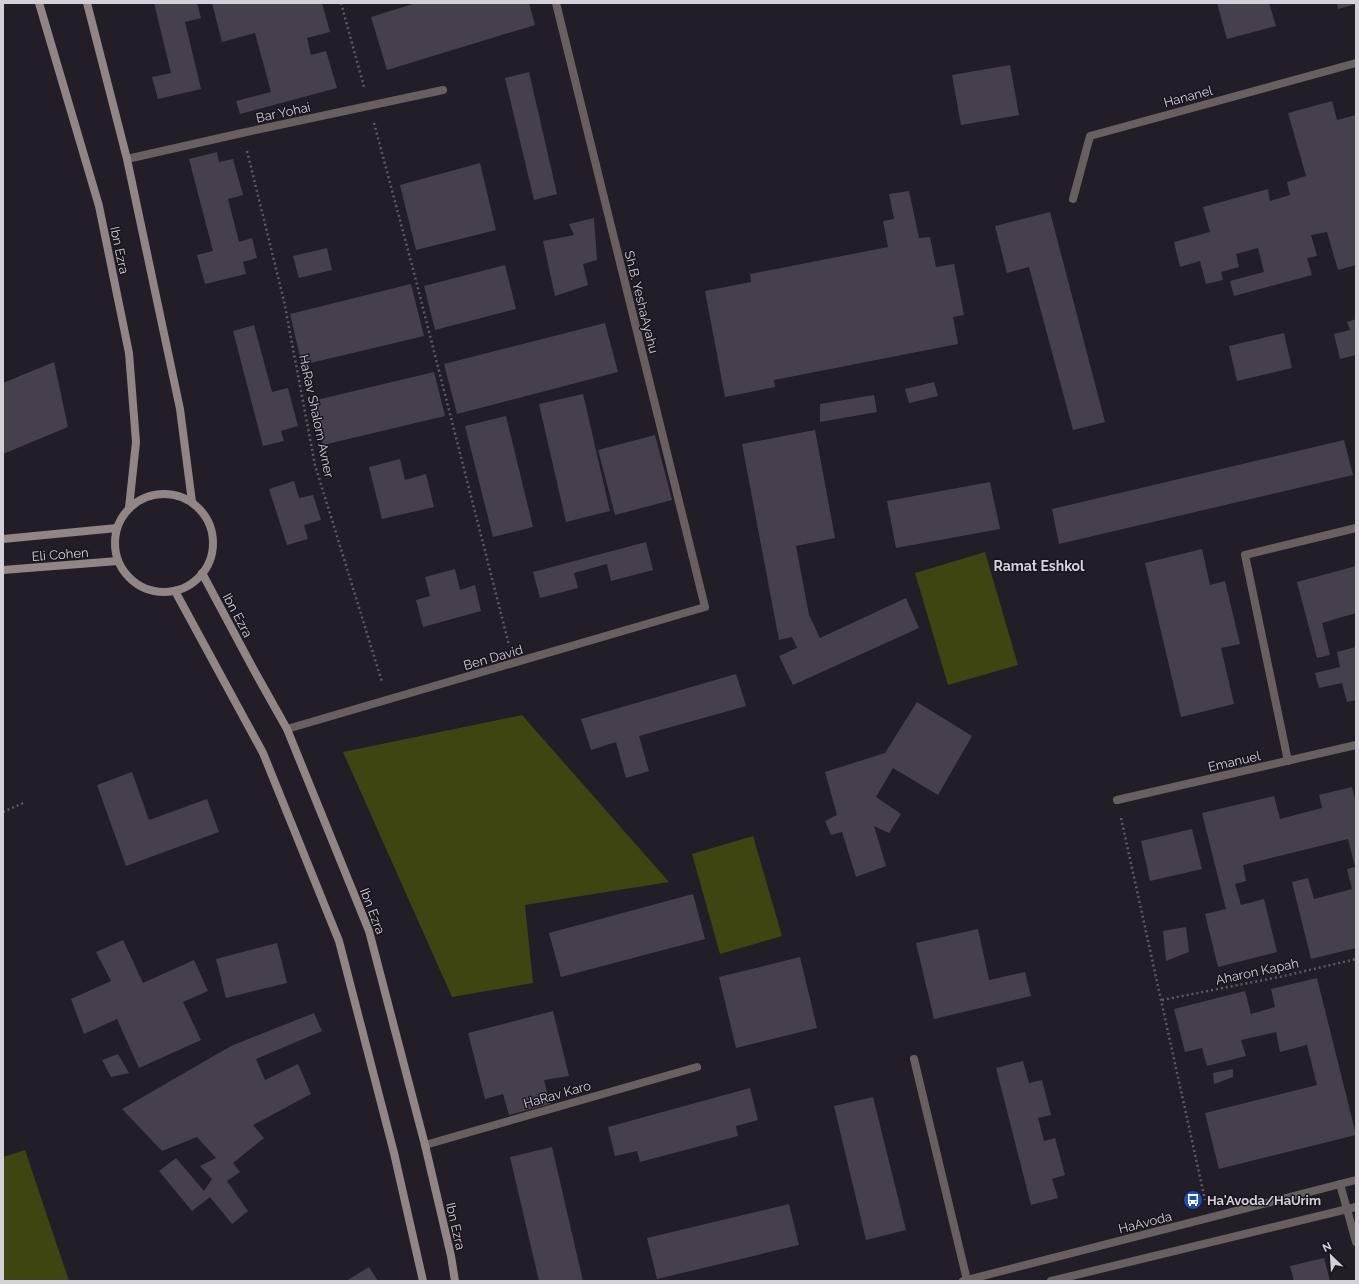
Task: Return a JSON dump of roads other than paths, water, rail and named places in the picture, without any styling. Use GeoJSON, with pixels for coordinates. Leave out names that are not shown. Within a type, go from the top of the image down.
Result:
{"type":"FeatureCollection","features":[{"type":"Feature","properties":{"kind":"street","name":"Ibn Ezra"},"geometry":{"type":"LineString","coordinates":[[39,3],[99,206],[129,353],[136,442],[129,508]]}},
{"type":"Feature","properties":{"kind":"street","name":"Ibn Ezra"},"geometry":{"type":"LineString","coordinates":[[87,3],[127,159],[180,409],[192,502]]}},
{"type":"Feature","properties":{"kind":"street","name":"Sh.B. YeshaAyahu"},"geometry":{"type":"LineString","coordinates":[[556,3],[705,607]]}},
{"type":"Feature","properties":{"kind":"street","name":"Hananel"},"geometry":{"type":"LineString","coordinates":[[1073,199],[1090,136],[1356,63]]}},
{"type":"Feature","properties":{"kind":"street","name":"Bar Yohai"},"geometry":{"type":"LineString","coordinates":[[127,159],[444,90]]}},
{"type":"Feature","properties":{"kind":"street"},"geometry":{"type":"LineString","coordinates":[[159,494],[176,495],[192,502],[202,511],[209,522],[213,536],[213,549],[210,562],[190,585],[175,591],[161,592],[148,589],[135,583],[125,573],[118,561],[115,545],[117,528],[129,508],[143,498],[159,494]]}},
{"type":"Feature","properties":{"kind":"street","name":"Eli Cohen"},"geometry":{"type":"LineString","coordinates":[[3,539],[117,528]]}},
{"type":"Feature","properties":{"kind":"street"},"geometry":{"type":"LineString","coordinates":[[1288,761],[1245,556],[1356,528]]}},
{"type":"Feature","properties":{"kind":"street","name":"Eli Cohen"},"geometry":{"type":"LineString","coordinates":[[3,570],[118,561]]}},
{"type":"Feature","properties":{"kind":"street","name":"Ibn Ezra"},"geometry":{"type":"LineString","coordinates":[[202,573],[287,729],[370,931],[425,1145],[451,1256],[455,1281]]}},
{"type":"Feature","properties":{"kind":"street"},"geometry":{"type":"LineString","coordinates":[[175,591],[262,753],[339,941],[394,1152],[423,1281]]}},
{"type":"Feature","properties":{"kind":"street","name":"Ben David"},"geometry":{"type":"LineString","coordinates":[[287,729],[705,607]]}},
{"type":"Feature","properties":{"kind":"street","name":"Emanuel"},"geometry":{"type":"LineString","coordinates":[[1117,800],[1356,745]]}},
{"type":"Feature","properties":{"kind":"street"},"geometry":{"type":"LineString","coordinates":[[914,1059],[965,1281]]}},
{"type":"Feature","properties":{"kind":"street","name":"HaRav Karo"},"geometry":{"type":"LineString","coordinates":[[425,1145],[697,1067]]}},
{"type":"Feature","properties":{"kind":"street","name":"HaAvoda"},"geometry":{"type":"LineString","coordinates":[[965,1281],[1356,1180]]}},
{"type":"Feature","properties":{"kind":"street"},"geometry":{"type":"LineString","coordinates":[[1340,1184],[1356,1242]]}},
{"type":"Feature","properties":{"kind":"street"},"geometry":{"type":"LineString","coordinates":[[1051,1281],[1356,1208]]}},
{"type":"Feature","properties":{"kind":"place","name":"Ha'Avoda/HaUrim"},"geometry":{"type":"Point","coordinates":[1193,1200]}},
{"type":"Feature","properties":{"kind":"district","name":"Ramat Eshkol"},"geometry":{"type":"Point","coordinates":[1039,566]}}]}
